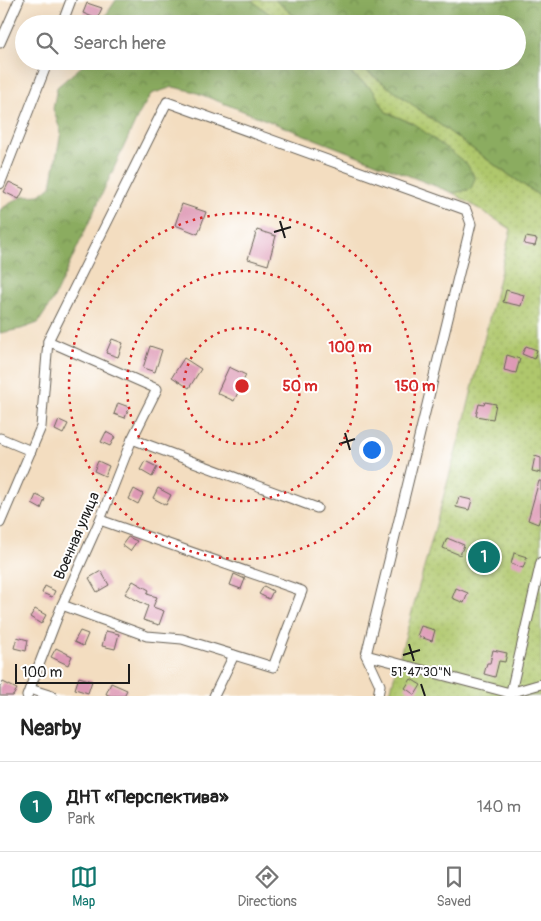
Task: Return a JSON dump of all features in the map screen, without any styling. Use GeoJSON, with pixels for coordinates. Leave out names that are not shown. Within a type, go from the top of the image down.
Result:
{"type":"FeatureCollection","features":[{"type":"Feature","properties":{"kind":"street"},"geometry":{"type":"LineString","coordinates":[[0,44],[18,0]]}},
{"type":"Feature","properties":{"kind":"street"},"geometry":{"type":"LineString","coordinates":[[66,15],[72,0]]}},
{"type":"Feature","properties":{"kind":"street"},"geometry":{"type":"LineString","coordinates":[[0,184],[44,70]]}},
{"type":"Feature","properties":{"kind":"street"},"geometry":{"type":"LineString","coordinates":[[0,523],[41,427],[48,341],[167,102],[466,210],[471,224],[366,655],[380,685],[378,696]]}},
{"type":"Feature","properties":{"kind":"street","name":"Военная улица"},"geometry":{"type":"LineString","coordinates":[[28,693],[62,604],[100,520],[132,439],[157,389],[48,341]]}},
{"type":"Feature","properties":{"kind":"street"},"geometry":{"type":"LineString","coordinates":[[0,438],[31,452]]}},
{"type":"Feature","properties":{"kind":"street"},"geometry":{"type":"LineString","coordinates":[[132,439],[318,508]]}},
{"type":"Feature","properties":{"kind":"street"},"geometry":{"type":"LineString","coordinates":[[62,604],[147,636],[182,639],[273,667],[302,591],[100,520]]}},
{"type":"Feature","properties":{"kind":"street"},"geometry":{"type":"LineString","coordinates":[[510,695],[541,562]]}},
{"type":"Feature","properties":{"kind":"street"},"geometry":{"type":"LineString","coordinates":[[214,696],[234,655]]}},
{"type":"Feature","properties":{"kind":"street"},"geometry":{"type":"LineString","coordinates":[[366,655],[510,695],[541,684]]}},
{"type":"Feature","properties":{"kind":"street"},"geometry":{"type":"LineString","coordinates":[[28,693],[52,696]]}},
{"type":"Feature","properties":{"kind":"green space"},"geometry":{"type":"Polygon","coordinates":[[[116,0],[251,0],[271,15],[106,15],[116,0]]]}},
{"type":"Feature","properties":{"kind":"green space"},"geometry":{"type":"Polygon","coordinates":[[[251,0],[275,0],[293,15],[271,15],[251,0]]]}},
{"type":"Feature","properties":{"kind":"green space"},"geometry":{"type":"Polygon","coordinates":[[[275,0],[541,0],[541,197],[365,70],[526,70],[526,15],[293,15],[275,0]]]}},
{"type":"Feature","properties":{"kind":"green space"},"geometry":{"type":"Polygon","coordinates":[[[77,70],[346,70],[373,90],[386,112],[414,124],[467,164],[475,178],[471,189],[453,193],[192,91],[173,87],[151,94],[138,116],[53,300],[38,323],[0,333],[0,211],[22,196],[40,195],[51,186],[61,132],[53,109],[57,87],[77,70]]]}},
{"type":"Feature","properties":{"kind":"green space"},"geometry":{"type":"Polygon","coordinates":[[[346,70],[365,70],[541,197],[541,696],[389,696],[465,418],[511,229],[453,193],[471,189],[414,124],[386,112],[373,90],[346,70]]]}},
{"type":"Feature","properties":{"kind":"building"},"geometry":{"type":"Polygon","coordinates":[[[87,3],[102,8],[99,15],[83,13],[87,3]]]}},
{"type":"Feature","properties":{"kind":"building"},"geometry":{"type":"Polygon","coordinates":[[[9,182],[24,189],[19,199],[4,192],[9,182]]]}},
{"type":"Feature","properties":{"kind":"building"},"geometry":{"type":"Polygon","coordinates":[[[182,204],[206,212],[198,234],[175,225],[182,204]]]}},
{"type":"Feature","properties":{"kind":"building"},"geometry":{"type":"Polygon","coordinates":[[[257,230],[276,236],[268,265],[248,259],[257,230]]]}},
{"type":"Feature","properties":{"kind":"building"},"geometry":{"type":"Polygon","coordinates":[[[526,237],[537,239],[535,246],[524,244],[526,237]]]}},
{"type":"Feature","properties":{"kind":"building"},"geometry":{"type":"Polygon","coordinates":[[[506,290],[524,295],[521,306],[503,302],[506,290]]]}},
{"type":"Feature","properties":{"kind":"building"},"geometry":{"type":"Polygon","coordinates":[[[112,339],[123,343],[118,357],[106,353],[112,339]]]}},
{"type":"Feature","properties":{"kind":"building"},"geometry":{"type":"Polygon","coordinates":[[[150,346],[162,350],[155,372],[143,368],[150,346]]]}},
{"type":"Feature","properties":{"kind":"building"},"geometry":{"type":"Polygon","coordinates":[[[526,346],[537,350],[534,359],[522,354],[526,346]]]}},
{"type":"Feature","properties":{"kind":"building"},"geometry":{"type":"Polygon","coordinates":[[[507,355],[520,359],[516,373],[504,370],[507,355]]]}},
{"type":"Feature","properties":{"kind":"building"},"geometry":{"type":"Polygon","coordinates":[[[184,358],[201,369],[189,388],[172,377],[184,358]]]}},
{"type":"Feature","properties":{"kind":"building"},"geometry":{"type":"Polygon","coordinates":[[[229,367],[246,375],[234,401],[217,393],[229,367]]]}},
{"type":"Feature","properties":{"kind":"building"},"geometry":{"type":"Polygon","coordinates":[[[485,402],[496,404],[493,419],[476,416],[479,404],[484,405],[485,402]]]}},
{"type":"Feature","properties":{"kind":"building"},"geometry":{"type":"Polygon","coordinates":[[[118,403],[129,407],[125,418],[114,414],[118,403]]]}},
{"type":"Feature","properties":{"kind":"building"},"geometry":{"type":"Polygon","coordinates":[[[59,420],[68,424],[63,434],[55,430],[59,420]]]}},
{"type":"Feature","properties":{"kind":"building"},"geometry":{"type":"Polygon","coordinates":[[[106,432],[115,437],[110,446],[101,442],[106,432]]]}},
{"type":"Feature","properties":{"kind":"building"},"geometry":{"type":"Polygon","coordinates":[[[535,456],[541,458],[541,473],[532,471],[535,456]]]}},
{"type":"Feature","properties":{"kind":"building"},"geometry":{"type":"Polygon","coordinates":[[[98,461],[109,466],[105,476],[94,471],[98,461]]]}},
{"type":"Feature","properties":{"kind":"building"},"geometry":{"type":"Polygon","coordinates":[[[145,461],[157,467],[152,477],[140,470],[145,461]]]}},
{"type":"Feature","properties":{"kind":"building"},"geometry":{"type":"Polygon","coordinates":[[[539,481],[541,481],[541,516],[538,524],[528,520],[539,481]]]}},
{"type":"Feature","properties":{"kind":"building"},"geometry":{"type":"Polygon","coordinates":[[[158,488],[171,495],[166,505],[153,498],[158,488]]]}},
{"type":"Feature","properties":{"kind":"building"},"geometry":{"type":"Polygon","coordinates":[[[134,489],[143,494],[138,504],[129,499],[134,489]]]}},
{"type":"Feature","properties":{"kind":"building"},"geometry":{"type":"Polygon","coordinates":[[[36,495],[45,499],[41,509],[32,504],[36,495]]]}},
{"type":"Feature","properties":{"kind":"building"},"geometry":{"type":"Polygon","coordinates":[[[459,497],[472,500],[469,510],[456,507],[459,497]]]}},
{"type":"Feature","properties":{"kind":"building"},"geometry":{"type":"Polygon","coordinates":[[[128,537],[137,541],[130,551],[122,545],[128,537]]]}},
{"type":"Feature","properties":{"kind":"building"},"geometry":{"type":"Polygon","coordinates":[[[447,538],[464,545],[460,555],[443,548],[447,538]]]}},
{"type":"Feature","properties":{"kind":"building"},"geometry":{"type":"Polygon","coordinates":[[[514,553],[527,557],[523,568],[511,564],[514,553]]]}},
{"type":"Feature","properties":{"kind":"building"},"geometry":{"type":"Polygon","coordinates":[[[101,571],[109,585],[97,592],[89,578],[101,571]]]}},
{"type":"Feature","properties":{"kind":"building"},"geometry":{"type":"Polygon","coordinates":[[[234,574],[245,579],[241,589],[230,585],[234,574]]]}},
{"type":"Feature","properties":{"kind":"building"},"geometry":{"type":"Polygon","coordinates":[[[133,581],[149,590],[147,594],[157,597],[153,607],[164,611],[159,625],[143,620],[148,606],[125,594],[133,581]]]}},
{"type":"Feature","properties":{"kind":"building"},"geometry":{"type":"Polygon","coordinates":[[[45,586],[55,591],[52,597],[42,593],[45,586]]]}},
{"type":"Feature","properties":{"kind":"building"},"geometry":{"type":"Polygon","coordinates":[[[264,586],[273,591],[269,599],[259,594],[264,586]]]}},
{"type":"Feature","properties":{"kind":"building"},"geometry":{"type":"Polygon","coordinates":[[[456,588],[468,593],[464,603],[452,598],[456,588]]]}},
{"type":"Feature","properties":{"kind":"building"},"geometry":{"type":"Polygon","coordinates":[[[35,609],[46,615],[41,624],[30,617],[35,609]]]}},
{"type":"Feature","properties":{"kind":"building"},"geometry":{"type":"Polygon","coordinates":[[[421,626],[435,630],[432,641],[417,636],[421,626]]]}},
{"type":"Feature","properties":{"kind":"building"},"geometry":{"type":"Polygon","coordinates":[[[80,631],[88,634],[83,646],[74,642],[80,631]]]}},
{"type":"Feature","properties":{"kind":"building"},"geometry":{"type":"Polygon","coordinates":[[[106,631],[119,634],[115,649],[102,646],[106,631]]]}},
{"type":"Feature","properties":{"kind":"building"},"geometry":{"type":"Polygon","coordinates":[[[17,637],[28,640],[26,651],[14,648],[17,637]]]}},
{"type":"Feature","properties":{"kind":"building"},"geometry":{"type":"Polygon","coordinates":[[[56,648],[72,656],[68,665],[51,657],[56,648]]]}},
{"type":"Feature","properties":{"kind":"building"},"geometry":{"type":"Polygon","coordinates":[[[493,650],[507,653],[505,662],[499,661],[495,677],[484,674],[487,663],[490,663],[493,650]]]}},
{"type":"Feature","properties":{"kind":"building"},"geometry":{"type":"Polygon","coordinates":[[[79,677],[92,681],[88,693],[75,689],[79,677]]]}},
{"type":"Feature","properties":{"kind":"building"},"geometry":{"type":"Polygon","coordinates":[[[411,679],[421,685],[415,695],[405,688],[411,679]]]}},
{"type":"Feature","properties":{"kind":"building"},"geometry":{"type":"Polygon","coordinates":[[[3,682],[17,689],[13,696],[0,696],[0,687],[3,682]]]}},
{"type":"Feature","properties":{"kind":"building"},"geometry":{"type":"Polygon","coordinates":[[[111,683],[127,690],[124,696],[106,694],[111,683]]]}},
{"type":"Feature","properties":{"kind":"place","name":"ДНТ «Перспектива»"},"geometry":{"type":"Point","coordinates":[484,557]}}]}
